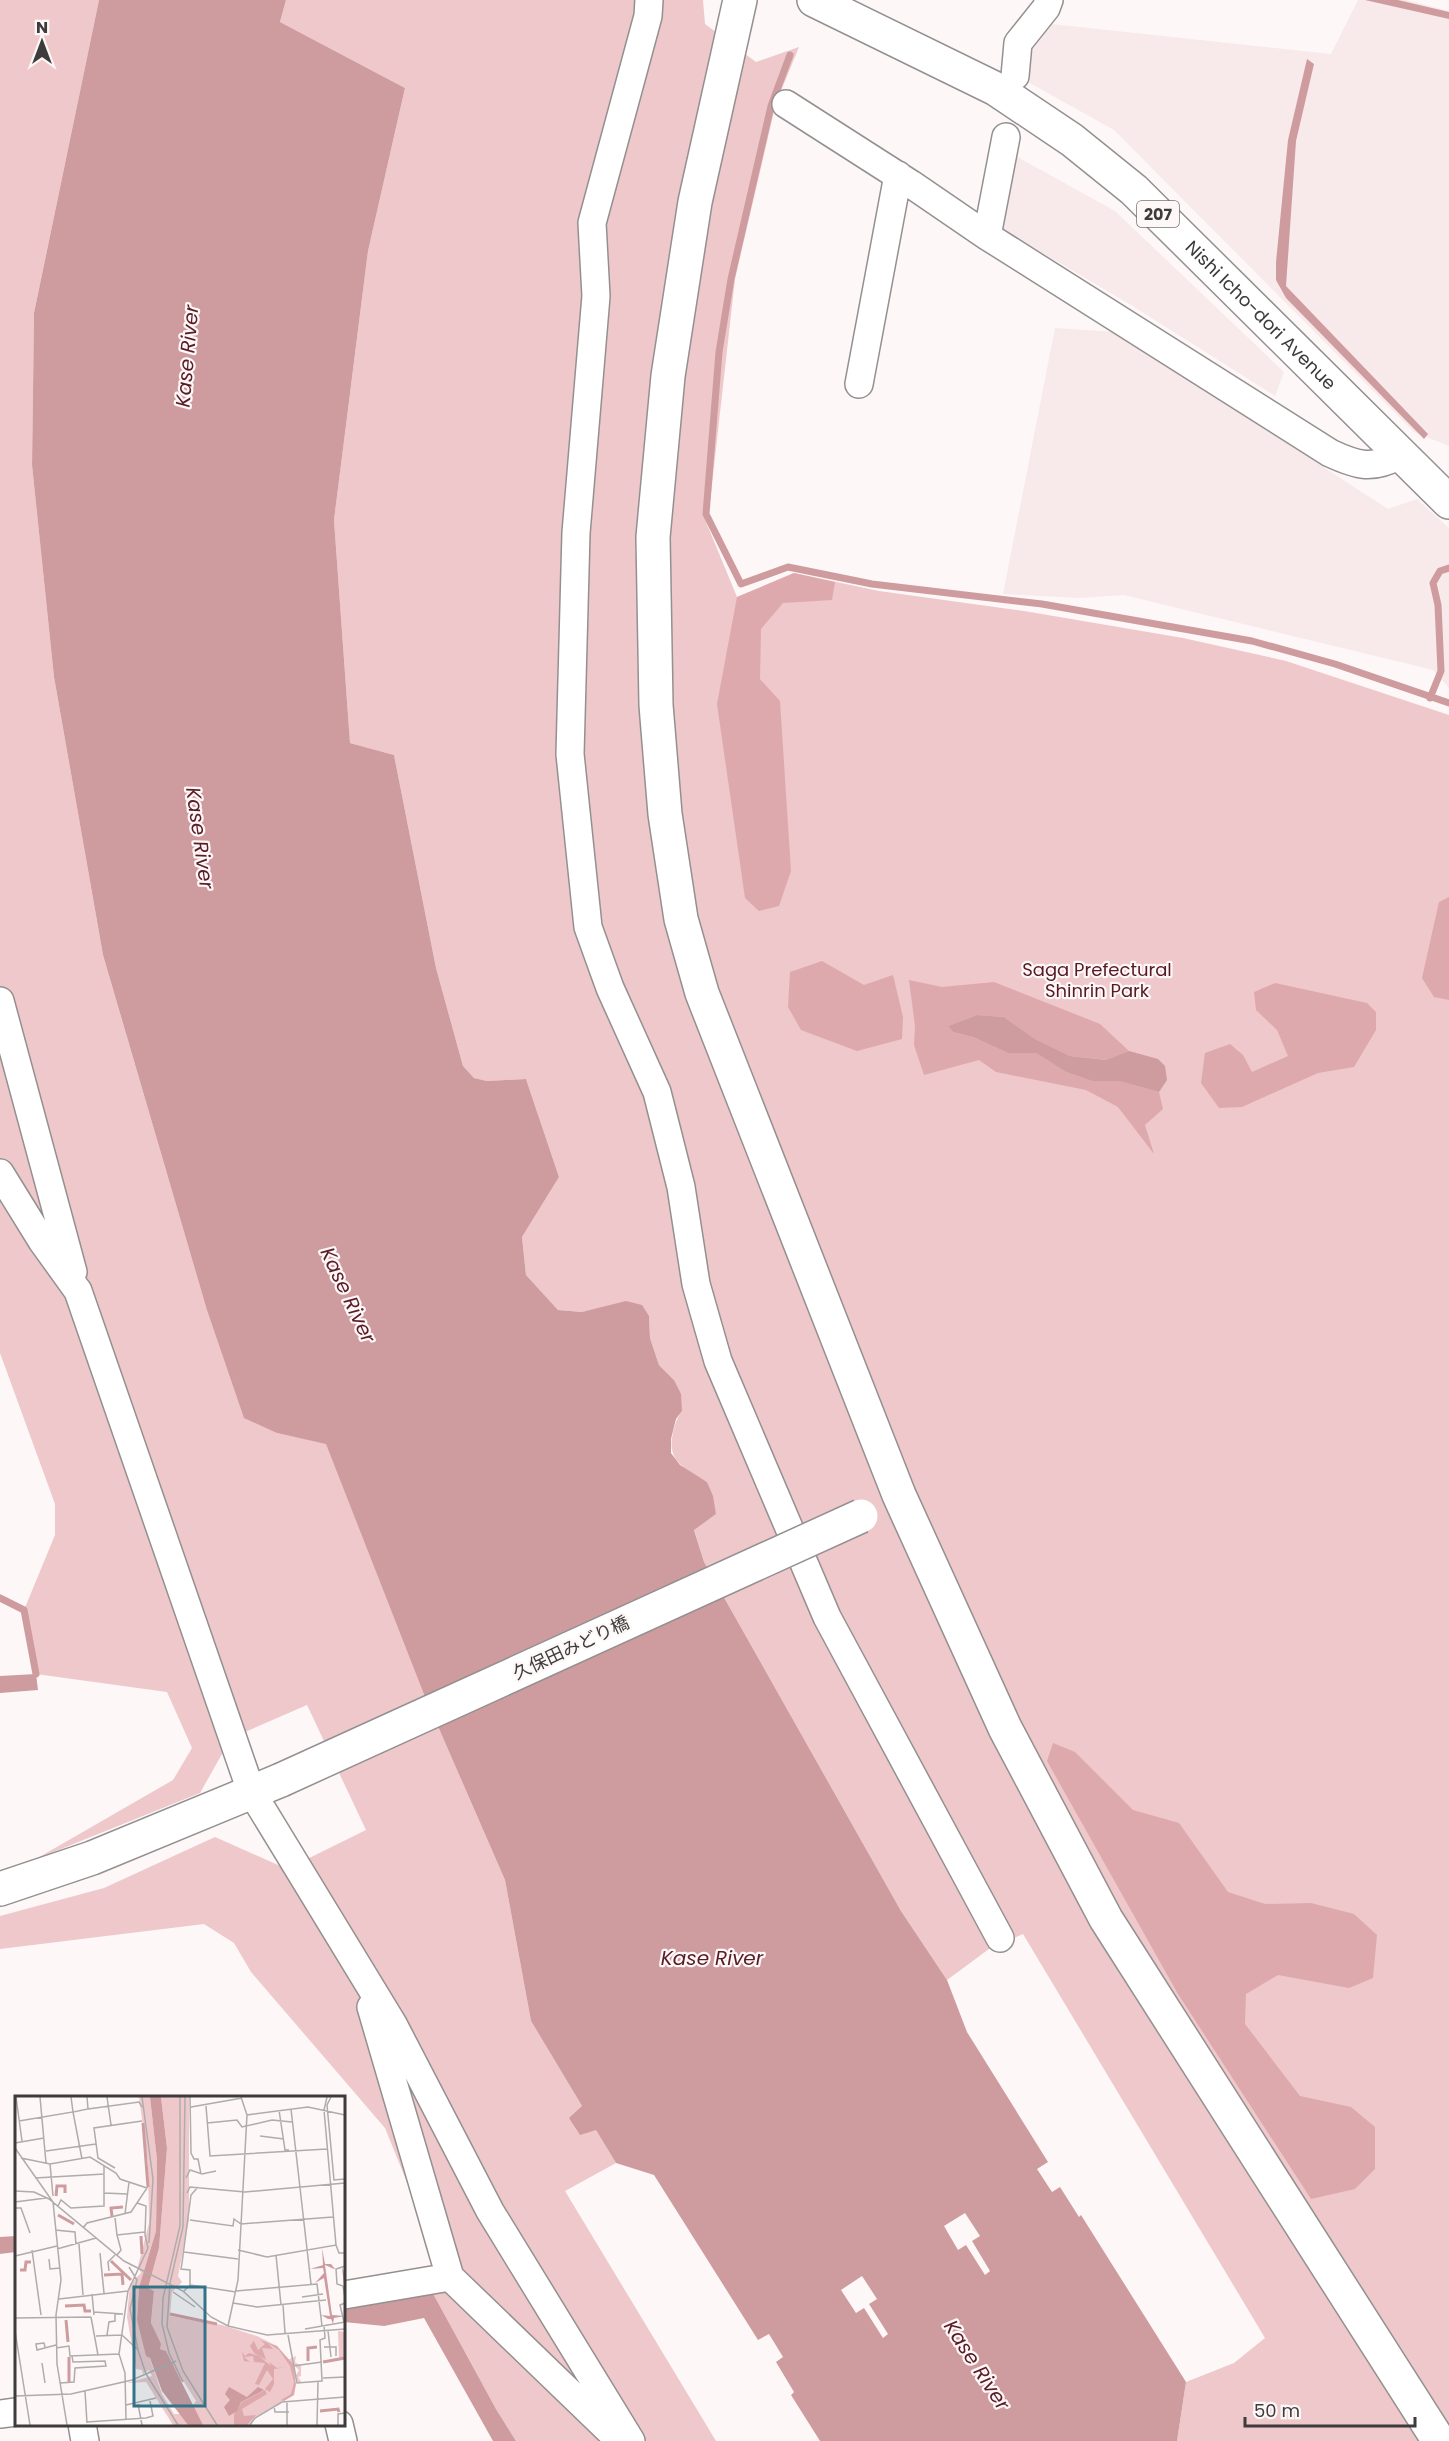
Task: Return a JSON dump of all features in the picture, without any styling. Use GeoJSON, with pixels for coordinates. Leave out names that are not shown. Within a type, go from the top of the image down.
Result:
{"type":"FeatureCollection","features":[{"type":"Feature","properties":{"kind":"main road"},"geometry":{"type":"LineString","coordinates":[[740,0],[695,202],[668,376],[653,537],[656,705],[665,814],[681,919],[702,993],[778,1192],[899,1495],[1005,1728],[1106,1919],[1438,2441]]}},
{"type":"Feature","properties":{"kind":"main road","name":"Nishi Icho-dori Avenue"},"geometry":{"type":"LineString","coordinates":[[814,0],[996,89],[1072,140],[1134,190],[1449,502]]}},
{"type":"Feature","properties":{"kind":"main road","name":"久保田みどり橋"},"geometry":{"type":"LineString","coordinates":[[0,1889],[92,1858],[266,1786],[861,1515],[899,1495]]}},
{"type":"Feature","properties":{"kind":"street"},"geometry":{"type":"LineString","coordinates":[[649,0],[648,16],[592,223],[596,296],[576,533],[570,754],[588,927],[610,988],[657,1092],[681,1187],[696,1284],[718,1361],[827,1617],[1000,1938]]}},
{"type":"Feature","properties":{"kind":"street"},"geometry":{"type":"LineString","coordinates":[[1015,76],[1018,43],[1046,8],[1049,0]]}},
{"type":"Feature","properties":{"kind":"street"},"geometry":{"type":"LineString","coordinates":[[786,104],[898,175],[987,236],[1330,453],[1352,463],[1368,465],[1383,464],[1400,455]]}},
{"type":"Feature","properties":{"kind":"street"},"geometry":{"type":"LineString","coordinates":[[987,236],[1006,137]]}},
{"type":"Feature","properties":{"kind":"street"},"geometry":{"type":"LineString","coordinates":[[859,384],[898,175]]}},
{"type":"Feature","properties":{"kind":"street"},"geometry":{"type":"LineString","coordinates":[[0,1001],[78,1291],[266,1786],[362,1975],[393,2024],[490,2211],[631,2441]]}},
{"type":"Feature","properties":{"kind":"street"},"geometry":{"type":"LineString","coordinates":[[0,1173],[42,1241],[78,1291]]}},
{"type":"Feature","properties":{"kind":"street"},"geometry":{"type":"LineString","coordinates":[[362,1975],[450,2277],[620,2441]]}},
{"type":"Feature","properties":{"kind":"street"},"geometry":{"type":"LineString","coordinates":[[345,2295],[450,2277]]}},
{"type":"Feature","properties":{"kind":"street"},"geometry":{"type":"LineString","coordinates":[[0,2414],[15,2412]]}},
{"type":"Feature","properties":{"kind":"street"},"geometry":{"type":"LineString","coordinates":[[81,2426],[85,2441]]}},
{"type":"Feature","properties":{"kind":"street"},"geometry":{"type":"LineString","coordinates":[[339,2426],[343,2441]]}},
{"type":"Feature","properties":{"kind":"shaded area"},"geometry":{"type":"Polygon","coordinates":[[[1358,0],[1406,0],[1449,11],[1449,446],[1414,432],[1114,130],[1021,78],[1024,51],[1042,23],[1331,54],[1358,0]]]}},
{"type":"Feature","properties":{"kind":"shaded area"},"geometry":{"type":"Polygon","coordinates":[[[1001,148],[1115,211],[1284,372],[1275,396],[1131,305],[987,220],[1001,148]]]}},
{"type":"Feature","properties":{"kind":"shaded area"},"geometry":{"type":"Polygon","coordinates":[[[1055,328],[1115,332],[1388,509],[1417,499],[1449,528],[1449,688],[1433,670],[1124,595],[1080,598],[1003,594],[1055,328]]]}},
{"type":"Feature","properties":{"kind":"shaded area"},"geometry":{"type":"Polygon","coordinates":[[[794,573],[835,582],[832,600],[783,603],[761,629],[760,679],[780,701],[791,871],[779,906],[759,911],[745,898],[717,704],[737,597],[794,573]]]}},
{"type":"Feature","properties":{"kind":"shaded area"},"geometry":{"type":"Polygon","coordinates":[[[1449,897],[1449,1000],[1434,997],[1422,978],[1439,902],[1449,897]]]}},
{"type":"Feature","properties":{"kind":"shaded area"},"geometry":{"type":"Polygon","coordinates":[[[822,961],[864,985],[893,975],[903,1017],[902,1039],[857,1051],[801,1030],[788,1007],[790,972],[822,961]]]}},
{"type":"Feature","properties":{"kind":"shaded area"},"geometry":{"type":"Polygon","coordinates":[[[909,980],[942,987],[994,982],[1100,1024],[1129,1051],[1107,1060],[1070,1056],[1035,1039],[1004,1017],[977,1015],[948,1026],[953,1032],[973,1037],[1008,1053],[1036,1053],[1066,1072],[1092,1081],[1119,1081],[1159,1092],[1163,1109],[1145,1125],[1154,1154],[1118,1107],[1086,1090],[996,1072],[979,1060],[924,1075],[914,1045],[915,1026],[909,980]]]}},
{"type":"Feature","properties":{"kind":"shaded area"},"geometry":{"type":"Polygon","coordinates":[[[1275,983],[1367,1003],[1376,1012],[1376,1030],[1354,1067],[1318,1073],[1242,1107],[1219,1108],[1201,1083],[1205,1053],[1230,1044],[1243,1055],[1252,1072],[1288,1056],[1277,1030],[1256,1010],[1254,992],[1275,983]]]}},
{"type":"Feature","properties":{"kind":"shaded area"},"geometry":{"type":"Polygon","coordinates":[[[1053,1743],[1075,1752],[1133,1810],[1179,1823],[1228,1892],[1265,1904],[1311,1903],[1354,1914],[1377,1935],[1373,1978],[1349,1988],[1278,1975],[1246,1994],[1245,2024],[1300,2096],[1351,2107],[1375,2127],[1375,2169],[1355,2189],[1311,2199],[1178,1994],[1047,1761],[1053,1743]]]}},
{"type":"Feature","properties":{"kind":"green space"},"geometry":{"type":"Polygon","coordinates":[[[0,0],[99,0],[34,313],[32,465],[54,677],[103,955],[206,1307],[277,1433],[326,1443],[423,1692],[505,1880],[531,2021],[616,2163],[565,2191],[716,2441],[516,2441],[430,2288],[437,2256],[385,2128],[251,1972],[234,1943],[204,1924],[0,1949],[0,1916],[104,1888],[215,1837],[287,1869],[366,1830],[307,1705],[231,1738],[200,1793],[36,1859],[173,1780],[192,1748],[167,1692],[36,1674],[24,1610],[55,1535],[55,1504],[0,1353],[0,0]]]}},
{"type":"Feature","properties":{"kind":"green space","name":"Saga Prefectural Shinrin Park"},"geometry":{"type":"Polygon","coordinates":[[[286,0],[703,0],[705,24],[756,62],[799,47],[776,103],[735,279],[706,522],[737,597],[794,573],[879,591],[1024,611],[1183,638],[1286,661],[1449,715],[1449,2441],[1177,2441],[1186,2382],[1234,2363],[1265,2338],[1023,1934],[989,1949],[947,1980],[901,1911],[704,1562],[694,1529],[716,1514],[707,1482],[679,1464],[672,1451],[674,1430],[682,1411],[674,1380],[659,1365],[650,1338],[649,1317],[604,1308],[582,1312],[558,1310],[526,1275],[522,1237],[559,1177],[526,1079],[487,1081],[474,1078],[463,1066],[436,968],[394,755],[350,743],[334,520],[368,251],[405,88],[280,22],[286,0]]]}},
{"type":"Feature","properties":{"kind":"water","name":"Kase River"},"geometry":{"type":"Polygon","coordinates":[[[99,0],[286,0],[280,22],[405,88],[368,251],[334,520],[350,743],[394,755],[436,968],[463,1066],[474,1078],[487,1081],[526,1079],[559,1177],[522,1237],[526,1275],[558,1310],[582,1312],[626,1301],[642,1305],[649,1316],[650,1338],[659,1365],[674,1380],[681,1394],[682,1411],[676,1419],[671,1439],[671,1453],[680,1465],[707,1482],[713,1496],[716,1514],[694,1530],[704,1562],[901,1911],[947,1980],[967,2032],[1048,2162],[1037,2169],[1052,2192],[1060,2187],[1079,2217],[1081,2215],[1186,2382],[1177,2441],[820,2441],[791,2395],[794,2392],[776,2362],[783,2357],[769,2334],[758,2340],[654,2175],[616,2163],[596,2130],[580,2135],[569,2118],[582,2106],[531,2021],[505,1880],[423,1692],[326,1444],[277,1433],[244,1418],[206,1307],[103,955],[54,677],[32,465],[34,313],[99,0]],[[965,2213],[944,2226],[958,2250],[966,2245],[985,2275],[990,2271],[972,2241],[980,2236],[965,2213]],[[862,2276],[841,2290],[856,2313],[864,2308],[883,2338],[888,2334],[869,2304],[877,2299],[862,2276]]]}},
{"type":"Feature","properties":{"kind":"water"},"geometry":{"type":"Polygon","coordinates":[[[1365,0],[1398,0],[1449,12],[1449,19],[1365,0]]]}},
{"type":"Feature","properties":{"kind":"water"},"geometry":{"type":"Polygon","coordinates":[[[1307,59],[1314,64],[1296,141],[1286,286],[1428,434],[1424,439],[1286,298],[1276,280],[1288,140],[1307,59]]]}},
{"type":"Feature","properties":{"kind":"water"},"geometry":{"type":"Polygon","coordinates":[[[977,1015],[1004,1017],[1035,1039],[1070,1056],[1106,1060],[1129,1051],[1158,1059],[1165,1066],[1167,1080],[1159,1092],[1119,1081],[1092,1081],[1066,1072],[1036,1053],[1008,1053],[973,1037],[953,1032],[948,1026],[977,1015]]]}},
{"type":"Feature","properties":{"kind":"water"},"geometry":{"type":"Polygon","coordinates":[[[36,1674],[38,1690],[0,1693],[0,1676],[36,1674]]]}},
{"type":"Feature","properties":{"kind":"water"},"geometry":{"type":"Polygon","coordinates":[[[15,2236],[15,2252],[0,2254],[0,2237],[15,2236]]]}},
{"type":"Feature","properties":{"kind":"water"},"geometry":{"type":"Polygon","coordinates":[[[430,2288],[516,2441],[493,2441],[424,2318],[384,2326],[345,2322],[345,2301],[430,2288]]]}},
{"type":"Feature","properties":{"kind":"waterway"},"geometry":{"type":"LineString","coordinates":[[790,55],[771,106],[731,279],[719,352],[706,514],[741,584],[788,567],[872,584],[1042,604],[1252,641],[1335,664],[1449,703]]}},
{"type":"Feature","properties":{"kind":"waterway"},"geometry":{"type":"LineString","coordinates":[[1430,698],[1441,671],[1438,605],[1433,583],[1440,571],[1449,568]]}},
{"type":"Feature","properties":{"kind":"waterway"},"geometry":{"type":"LineString","coordinates":[[0,1598],[24,1610],[36,1674]]}}]}
